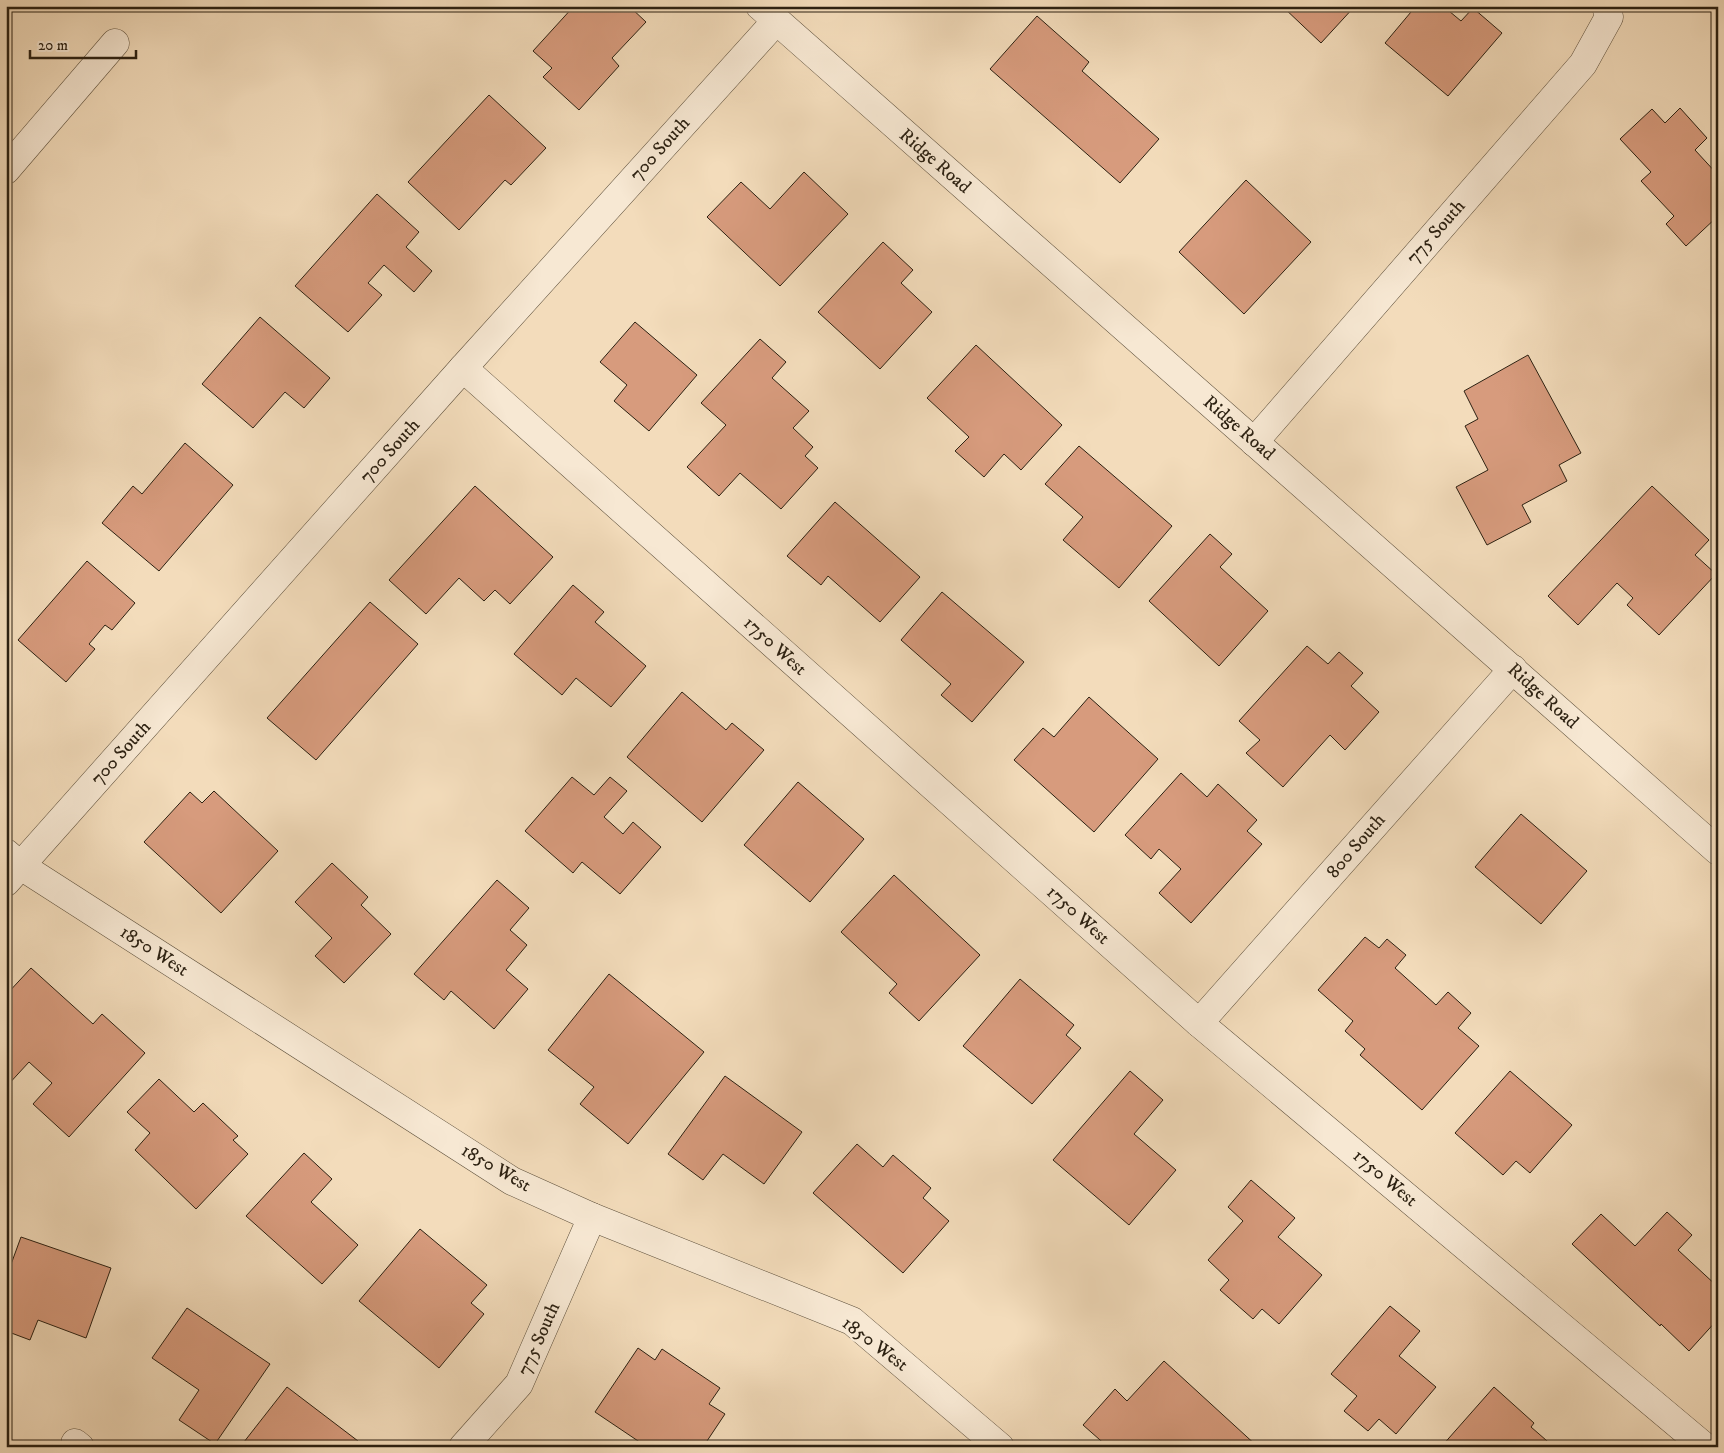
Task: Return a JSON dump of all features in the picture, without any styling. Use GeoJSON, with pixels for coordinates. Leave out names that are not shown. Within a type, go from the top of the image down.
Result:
{"type":"FeatureCollection","features":[{"type":"Feature","properties":{"kind":"street","name":"775 South"},"geometry":{"type":"LineString","coordinates":[[1254,442],[1583,64],[1608,11]]}},
{"type":"Feature","properties":{"kind":"street","name":"Ridge Road"},"geometry":{"type":"LineString","coordinates":[[768,14],[1513,668],[1718,851]]}},
{"type":"Feature","properties":{"kind":"street","name":"700 South"},"geometry":{"type":"LineString","coordinates":[[11,867],[463,368],[768,14]]}},
{"type":"Feature","properties":{"kind":"street"},"geometry":{"type":"LineString","coordinates":[[6,170],[115,43]]}},
{"type":"Feature","properties":{"kind":"street","name":"1750 West"},"geometry":{"type":"LineString","coordinates":[[463,368],[1199,1023],[1705,1447]]}},
{"type":"Feature","properties":{"kind":"street","name":"800 South"},"geometry":{"type":"LineString","coordinates":[[1199,1023],[1513,668]]}},
{"type":"Feature","properties":{"kind":"street","name":"1850 West"},"geometry":{"type":"LineString","coordinates":[[11,867],[512,1181],[592,1217],[852,1321],[1000,1447]]}},
{"type":"Feature","properties":{"kind":"street","name":"775 South"},"geometry":{"type":"LineString","coordinates":[[463,1447],[519,1384],[592,1217]]}},
{"type":"Feature","properties":{"kind":"building"},"geometry":{"type":"Polygon","coordinates":[[[574,6],[629,6],[646,22],[612,58],[619,66],[579,110],[543,77],[552,68],[533,51],[574,6]]]}},
{"type":"Feature","properties":{"kind":"building"},"geometry":{"type":"Polygon","coordinates":[[[1282,6],[1355,6],[1321,43],[1282,6]]]}},
{"type":"Feature","properties":{"kind":"building"},"geometry":{"type":"Polygon","coordinates":[[[1416,6],[1443,6],[1461,21],[1473,8],[1502,33],[1448,96],[1385,43],[1416,6]]]}},
{"type":"Feature","properties":{"kind":"building"},"geometry":{"type":"Polygon","coordinates":[[[1037,16],[1089,62],[1082,71],[1159,139],[1120,183],[990,69],[1037,16]]]}},
{"type":"Feature","properties":{"kind":"building"},"geometry":{"type":"Polygon","coordinates":[[[489,95],[546,148],[511,185],[505,180],[459,230],[408,182],[489,95]]]}},
{"type":"Feature","properties":{"kind":"building"},"geometry":{"type":"Polygon","coordinates":[[[1680,108],[1707,138],[1695,150],[1718,175],[1718,216],[1686,246],[1666,224],[1674,216],[1641,181],[1651,172],[1620,139],[1652,109],[1665,123],[1680,108]]]}},
{"type":"Feature","properties":{"kind":"building"},"geometry":{"type":"Polygon","coordinates":[[[804,172],[848,214],[780,286],[707,217],[741,182],[770,209],[804,172]]]}},
{"type":"Feature","properties":{"kind":"building"},"geometry":{"type":"Polygon","coordinates":[[[1246,180],[1311,242],[1244,314],[1179,252],[1246,180]]]}},
{"type":"Feature","properties":{"kind":"building"},"geometry":{"type":"Polygon","coordinates":[[[377,194],[419,232],[406,247],[432,271],[414,292],[384,265],[368,283],[382,295],[348,332],[295,286],[377,194]]]}},
{"type":"Feature","properties":{"kind":"building"},"geometry":{"type":"Polygon","coordinates":[[[883,242],[913,270],[901,283],[932,312],[880,369],[818,312],[883,242]]]}},
{"type":"Feature","properties":{"kind":"building"},"geometry":{"type":"Polygon","coordinates":[[[260,317],[330,378],[304,408],[285,392],[253,428],[202,384],[260,317]]]}},
{"type":"Feature","properties":{"kind":"building"},"geometry":{"type":"Polygon","coordinates":[[[635,322],[697,375],[649,431],[614,401],[627,385],[600,362],[635,322]]]}},
{"type":"Feature","properties":{"kind":"building"},"geometry":{"type":"Polygon","coordinates":[[[760,339],[786,362],[772,378],[809,411],[793,428],[813,447],[805,456],[818,468],[781,509],[740,473],[719,496],[687,467],[726,425],[701,403],[760,339]]]}},
{"type":"Feature","properties":{"kind":"building"},"geometry":{"type":"Polygon","coordinates":[[[976,345],[1062,425],[1021,470],[1004,454],[984,477],[955,451],[969,437],[927,398],[976,345]]]}},
{"type":"Feature","properties":{"kind":"building"},"geometry":{"type":"Polygon","coordinates":[[[1528,355],[1581,453],[1559,465],[1567,481],[1522,505],[1531,522],[1487,545],[1456,487],[1488,470],[1465,426],[1478,419],[1464,391],[1528,355]]]}},
{"type":"Feature","properties":{"kind":"building"},"geometry":{"type":"Polygon","coordinates":[[[185,443],[233,485],[159,571],[102,523],[133,486],[142,494],[185,443]]]}},
{"type":"Feature","properties":{"kind":"building"},"geometry":{"type":"Polygon","coordinates":[[[1079,446],[1172,526],[1119,588],[1063,540],[1083,517],[1045,484],[1079,446]]]}},
{"type":"Feature","properties":{"kind":"building"},"geometry":{"type":"Polygon","coordinates":[[[475,486],[553,557],[510,604],[495,590],[484,601],[459,578],[426,614],[389,580],[475,486]]]}},
{"type":"Feature","properties":{"kind":"building"},"geometry":{"type":"Polygon","coordinates":[[[1652,486],[1709,540],[1695,555],[1716,574],[1659,635],[1627,605],[1633,598],[1617,583],[1578,625],[1548,596],[1652,486]]]}},
{"type":"Feature","properties":{"kind":"building"},"geometry":{"type":"Polygon","coordinates":[[[835,502],[920,577],[880,622],[828,576],[821,585],[787,556],[835,502]]]}},
{"type":"Feature","properties":{"kind":"building"},"geometry":{"type":"Polygon","coordinates":[[[1210,534],[1232,554],[1220,567],[1268,611],[1219,666],[1149,601],[1210,534]]]}},
{"type":"Feature","properties":{"kind":"building"},"geometry":{"type":"Polygon","coordinates":[[[87,561],[135,603],[112,630],[105,625],[89,644],[95,649],[66,682],[18,640],[87,561]]]}},
{"type":"Feature","properties":{"kind":"building"},"geometry":{"type":"Polygon","coordinates":[[[573,585],[604,612],[595,622],[646,666],[611,707],[576,678],[562,695],[514,654],[573,585]]]}},
{"type":"Feature","properties":{"kind":"building"},"geometry":{"type":"Polygon","coordinates":[[[942,592],[1024,662],[972,722],[941,695],[951,684],[901,640],[942,592]]]}},
{"type":"Feature","properties":{"kind":"building"},"geometry":{"type":"Polygon","coordinates":[[[370,602],[418,644],[316,760],[267,718],[370,602]]]}},
{"type":"Feature","properties":{"kind":"building"},"geometry":{"type":"Polygon","coordinates":[[[1307,646],[1328,664],[1339,652],[1363,673],[1351,686],[1379,712],[1345,750],[1330,735],[1283,787],[1246,753],[1260,740],[1239,721],[1307,646]]]}},
{"type":"Feature","properties":{"kind":"building"},"geometry":{"type":"Polygon","coordinates":[[[682,692],[726,730],[732,723],[764,750],[702,822],[627,757],[682,692]]]}},
{"type":"Feature","properties":{"kind":"building"},"geometry":{"type":"Polygon","coordinates":[[[1089,697],[1158,759],[1094,832],[1014,760],[1043,728],[1054,737],[1089,697]]]}},
{"type":"Feature","properties":{"kind":"building"},"geometry":{"type":"Polygon","coordinates":[[[1181,773],[1207,797],[1218,784],[1257,820],[1247,831],[1262,844],[1191,923],[1159,893],[1181,869],[1159,849],[1151,859],[1125,835],[1181,773]]]}},
{"type":"Feature","properties":{"kind":"building"},"geometry":{"type":"Polygon","coordinates":[[[572,777],[594,795],[610,777],[627,791],[604,817],[623,834],[633,822],[661,847],[620,894],[582,862],[573,873],[525,831],[572,777]]]}},
{"type":"Feature","properties":{"kind":"building"},"geometry":{"type":"Polygon","coordinates":[[[798,782],[864,839],[810,902],[744,845],[798,782]]]}},
{"type":"Feature","properties":{"kind":"building"},"geometry":{"type":"Polygon","coordinates":[[[214,791],[278,851],[221,913],[144,842],[190,792],[202,803],[214,791]]]}},
{"type":"Feature","properties":{"kind":"building"},"geometry":{"type":"Polygon","coordinates":[[[1521,814],[1587,871],[1541,924],[1475,867],[1521,814]]]}},
{"type":"Feature","properties":{"kind":"building"},"geometry":{"type":"Polygon","coordinates":[[[332,863],[368,897],[361,905],[391,934],[344,983],[315,956],[332,938],[295,902],[332,863]]]}},
{"type":"Feature","properties":{"kind":"building"},"geometry":{"type":"Polygon","coordinates":[[[894,875],[980,955],[919,1021],[889,993],[897,984],[841,932],[894,875]]]}},
{"type":"Feature","properties":{"kind":"building"},"geometry":{"type":"Polygon","coordinates":[[[497,880],[529,908],[510,930],[527,945],[506,970],[528,989],[494,1029],[451,991],[444,1000],[414,974],[497,880]]]}},
{"type":"Feature","properties":{"kind":"building"},"geometry":{"type":"Polygon","coordinates":[[[1365,937],[1379,948],[1387,939],[1406,955],[1395,968],[1436,1005],[1448,992],[1471,1013],[1458,1028],[1479,1046],[1422,1110],[1360,1055],[1365,1049],[1345,1031],[1353,1021],[1318,990],[1365,937]]]}},
{"type":"Feature","properties":{"kind":"building"},"geometry":{"type":"Polygon","coordinates":[[[31,968],[93,1024],[102,1014],[145,1053],[69,1137],[33,1104],[52,1083],[29,1062],[6,1087],[6,995],[31,968]]]}},
{"type":"Feature","properties":{"kind":"building"},"geometry":{"type":"Polygon","coordinates":[[[609,974],[704,1052],[628,1144],[580,1104],[594,1087],[548,1050],[609,974]]]}},
{"type":"Feature","properties":{"kind":"building"},"geometry":{"type":"Polygon","coordinates":[[[1020,979],[1074,1025],[1066,1035],[1081,1048],[1032,1104],[963,1046],[1020,979]]]}},
{"type":"Feature","properties":{"kind":"building"},"geometry":{"type":"Polygon","coordinates":[[[1130,1071],[1163,1100],[1134,1134],[1176,1170],[1129,1225],[1053,1160],[1130,1071]]]}},
{"type":"Feature","properties":{"kind":"building"},"geometry":{"type":"Polygon","coordinates":[[[1510,1071],[1572,1125],[1530,1173],[1516,1161],[1503,1175],[1455,1133],[1510,1071]]]}},
{"type":"Feature","properties":{"kind":"building"},"geometry":{"type":"Polygon","coordinates":[[[725,1076],[802,1132],[764,1184],[723,1154],[703,1180],[668,1154],[725,1076]]]}},
{"type":"Feature","properties":{"kind":"building"},"geometry":{"type":"Polygon","coordinates":[[[159,1079],[194,1112],[203,1103],[238,1136],[233,1140],[248,1154],[196,1209],[135,1150],[150,1133],[127,1112],[159,1079]]]}},
{"type":"Feature","properties":{"kind":"building"},"geometry":{"type":"Polygon","coordinates":[[[857,1144],[883,1167],[893,1155],[931,1188],[923,1198],[949,1221],[903,1273],[813,1193],[857,1144]]]}},
{"type":"Feature","properties":{"kind":"building"},"geometry":{"type":"Polygon","coordinates":[[[304,1153],[332,1179],[311,1202],[358,1245],[322,1284],[246,1216],[304,1153]]]}},
{"type":"Feature","properties":{"kind":"building"},"geometry":{"type":"Polygon","coordinates":[[[1251,1180],[1295,1218],[1278,1237],[1322,1275],[1279,1324],[1262,1309],[1253,1319],[1220,1290],[1229,1280],[1208,1260],[1243,1221],[1228,1207],[1251,1180]]]}},
{"type":"Feature","properties":{"kind":"building"},"geometry":{"type":"Polygon","coordinates":[[[1667,1212],[1692,1235],[1678,1250],[1718,1287],[1718,1319],[1689,1351],[1572,1244],[1601,1214],[1635,1246],[1667,1212]]]}},
{"type":"Feature","properties":{"kind":"building"},"geometry":{"type":"Polygon","coordinates":[[[420,1229],[487,1285],[471,1303],[484,1314],[439,1368],[359,1301],[420,1229]]]}},
{"type":"Feature","properties":{"kind":"building"},"geometry":{"type":"Polygon","coordinates":[[[21,1237],[111,1268],[86,1338],[38,1320],[30,1340],[6,1331],[6,1278],[21,1237]]]}},
{"type":"Feature","properties":{"kind":"building"},"geometry":{"type":"Polygon","coordinates":[[[1390,1306],[1420,1331],[1399,1356],[1436,1387],[1396,1434],[1379,1419],[1368,1431],[1344,1411],[1357,1396],[1331,1374],[1390,1306]]]}},
{"type":"Feature","properties":{"kind":"building"},"geometry":{"type":"Polygon","coordinates":[[[187,1308],[270,1364],[215,1444],[179,1420],[199,1390],[152,1358],[187,1308]]]}},
{"type":"Feature","properties":{"kind":"building"},"geometry":{"type":"Polygon","coordinates":[[[638,1348],[655,1360],[662,1349],[720,1388],[709,1404],[725,1414],[703,1447],[647,1447],[595,1412],[638,1348]]]}},
{"type":"Feature","properties":{"kind":"building"},"geometry":{"type":"Polygon","coordinates":[[[1164,1361],[1258,1447],[1108,1447],[1083,1425],[1115,1389],[1127,1401],[1164,1361]]]}},
{"type":"Feature","properties":{"kind":"building"},"geometry":{"type":"Polygon","coordinates":[[[287,1387],[358,1441],[354,1447],[240,1447],[287,1387]]]}},
{"type":"Feature","properties":{"kind":"building"},"geometry":{"type":"Polygon","coordinates":[[[1494,1387],[1534,1423],[1531,1427],[1554,1447],[1441,1447],[1494,1387]]]}}]}
